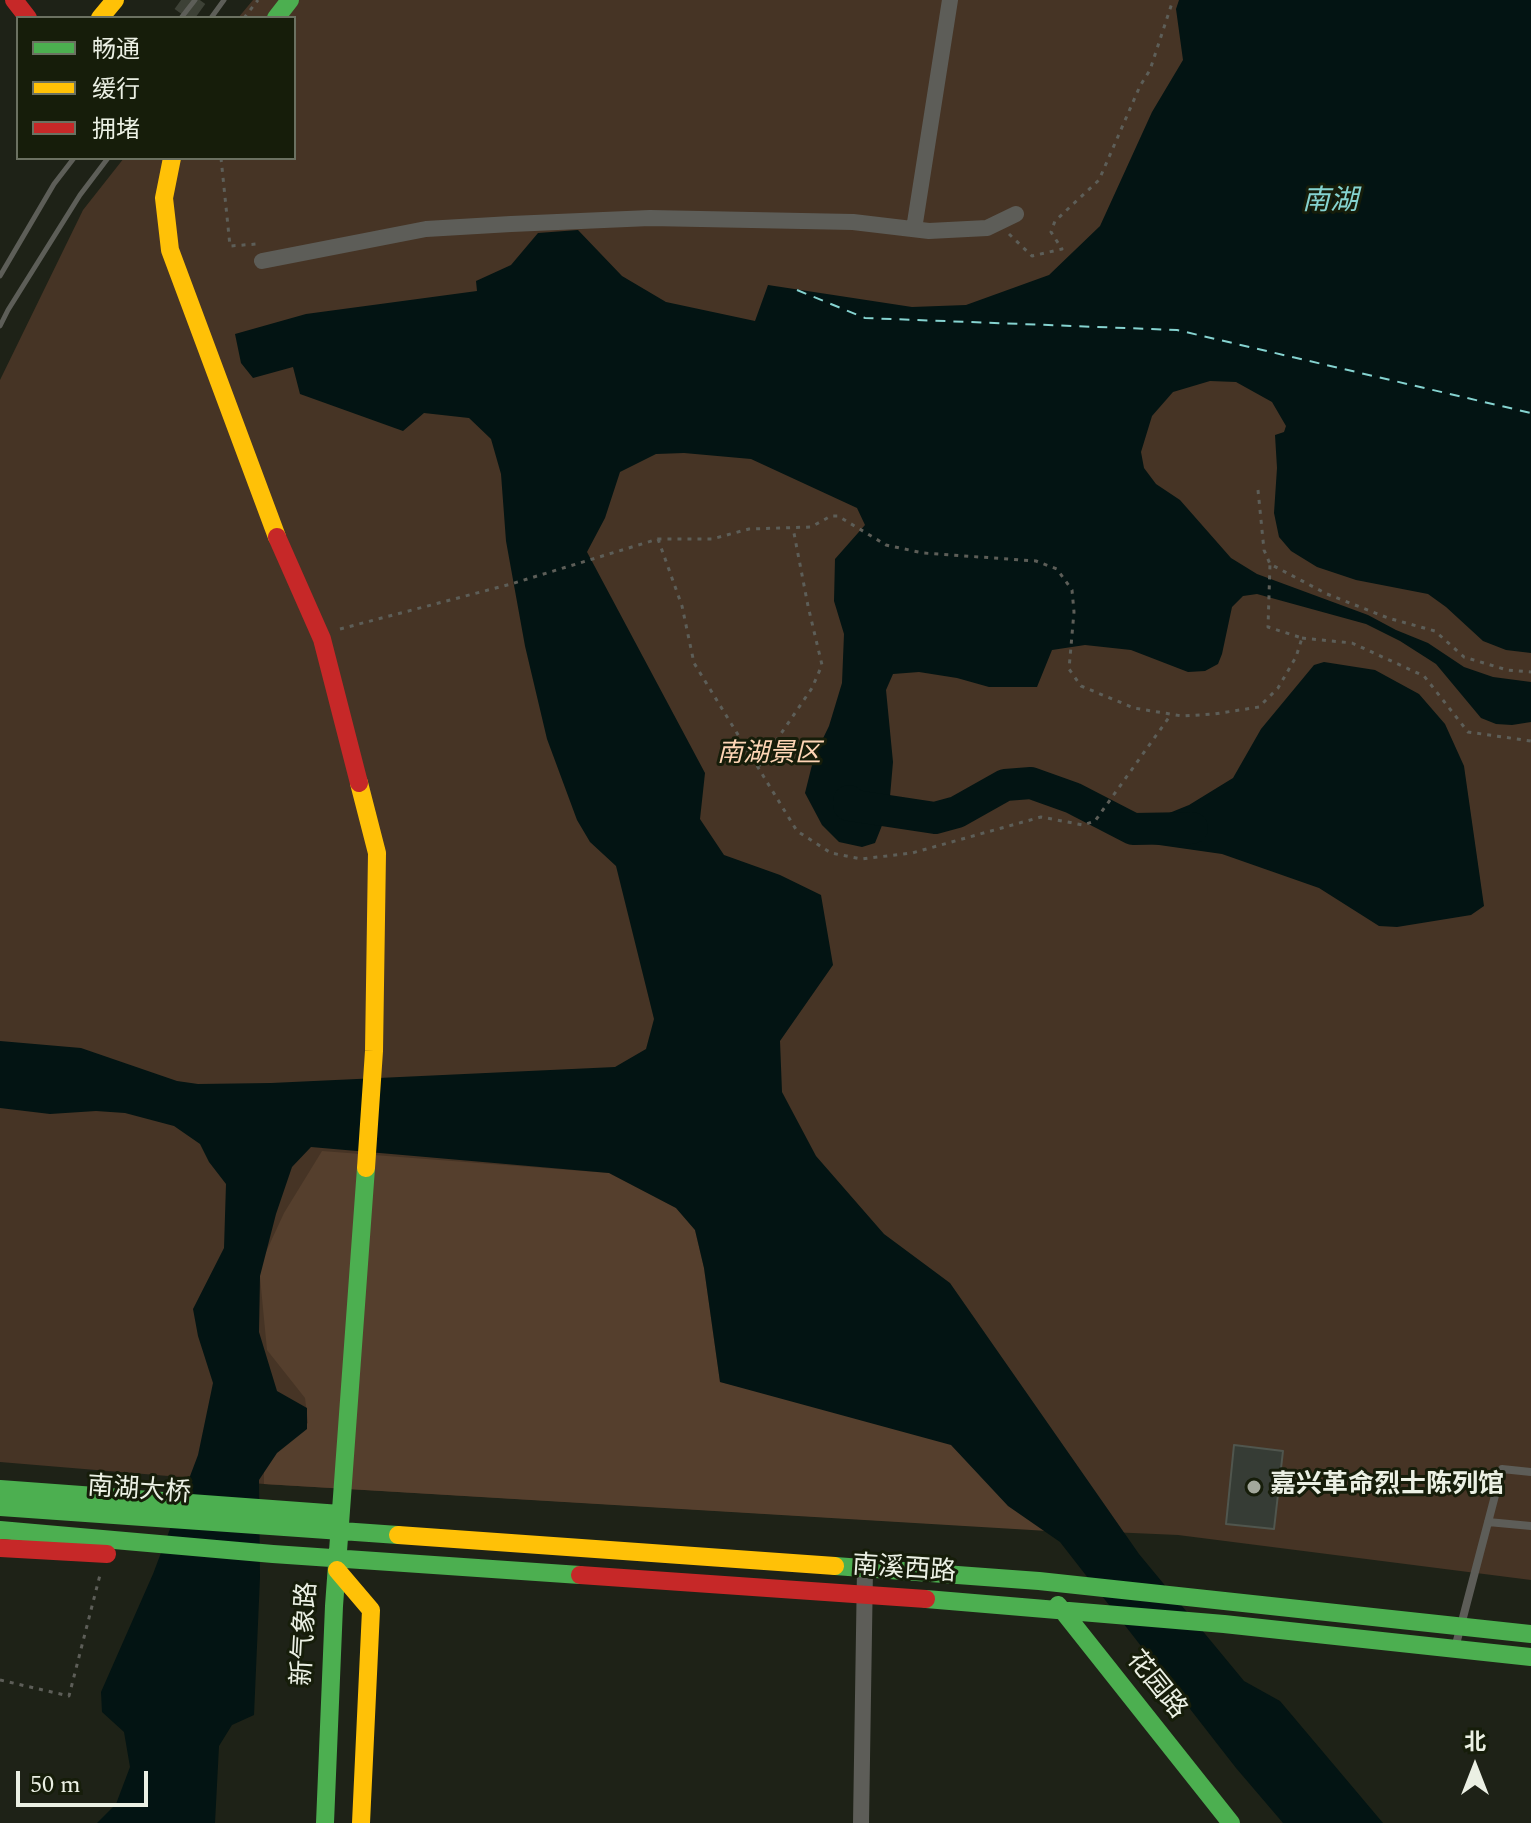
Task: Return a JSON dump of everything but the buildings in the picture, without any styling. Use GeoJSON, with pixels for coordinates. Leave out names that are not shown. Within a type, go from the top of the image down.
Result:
{"type":"FeatureCollection","features":[{"type":"Feature","properties":{"kind":"main road"},"geometry":{"type":"LineString","coordinates":[[14,0],[26,16]]}},
{"type":"Feature","properties":{"kind":"main road"},"geometry":{"type":"LineString","coordinates":[[102,16],[115,0]]}},
{"type":"Feature","properties":{"kind":"main road"},"geometry":{"type":"LineString","coordinates":[[278,16],[290,0]]}},
{"type":"Feature","properties":{"kind":"main road"},"geometry":{"type":"LineString","coordinates":[[172,160],[164,198],[170,250],[266,513],[320,635],[377,853],[374,1051],[337,1564]]}},
{"type":"Feature","properties":{"kind":"main road"},"geometry":{"type":"LineString","coordinates":[[0,1489],[281,1509],[340,1523]]}},
{"type":"Feature","properties":{"kind":"main road","name":"南湖大桥"},"geometry":{"type":"LineString","coordinates":[[0,1507],[274,1528]]}},
{"type":"Feature","properties":{"kind":"main road","name":"南溪西路"},"geometry":{"type":"LineString","coordinates":[[274,1528],[340,1523],[865,1569],[1039,1581],[1531,1634]]}},
{"type":"Feature","properties":{"kind":"main road","name":"南湖大桥"},"geometry":{"type":"LineString","coordinates":[[0,1530],[273,1560]]}},
{"type":"Feature","properties":{"kind":"main road"},"geometry":{"type":"LineString","coordinates":[[0,1548],[273,1560]]}},
{"type":"Feature","properties":{"kind":"main road","name":"南溪西路"},"geometry":{"type":"LineString","coordinates":[[273,1560],[864,1595],[1061,1610],[1531,1657]]}},
{"type":"Feature","properties":{"kind":"main road","name":"新气象路"},"geometry":{"type":"LineString","coordinates":[[325,1823],[337,1564]]}},
{"type":"Feature","properties":{"kind":"main road","name":"新气象路"},"geometry":{"type":"LineString","coordinates":[[337,1564],[371,1610],[361,1823]]}},
{"type":"Feature","properties":{"kind":"main road","name":"花园路"},"geometry":{"type":"LineString","coordinates":[[1039,1581],[1231,1823]]}},
{"type":"Feature","properties":{"kind":"street"},"geometry":{"type":"LineString","coordinates":[[914,229],[950,0]]}},
{"type":"Feature","properties":{"kind":"street"},"geometry":{"type":"LineString","coordinates":[[262,261],[426,229],[650,218],[853,222],[929,231],[987,228],[1016,214]]}},
{"type":"Feature","properties":{"kind":"street"},"geometry":{"type":"LineString","coordinates":[[861,1823],[865,1569]]}},
{"type":"Feature","properties":{"kind":"lane"},"geometry":{"type":"LineString","coordinates":[[1455,1649],[1502,1469],[1531,1472]]}},
{"type":"Feature","properties":{"kind":"lane"},"geometry":{"type":"LineString","coordinates":[[1488,1522],[1531,1526]]}},
{"type":"Feature","properties":{"kind":"path"},"geometry":{"type":"LineString","coordinates":[[246,16],[258,0]]}},
{"type":"Feature","properties":{"kind":"path"},"geometry":{"type":"LineString","coordinates":[[997,223],[1032,256],[1062,249],[1051,232],[1055,221],[1099,180],[1150,70],[1173,0]]}},
{"type":"Feature","properties":{"kind":"path"},"geometry":{"type":"LineString","coordinates":[[221,160],[230,246],[259,244],[262,261]]}},
{"type":"Feature","properties":{"kind":"path"},"geometry":{"type":"LineString","coordinates":[[1258,490],[1264,550],[1270,564],[1268,627],[1302,638],[1352,643],[1424,676],[1468,732],[1531,741]]}},
{"type":"Feature","properties":{"kind":"path"},"geometry":{"type":"LineString","coordinates":[[320,635],[511,584],[658,539],[712,539],[749,529],[811,527],[831,516],[838,516],[886,545],[923,553],[1036,561],[1057,569],[1072,590],[1074,612],[1069,669],[1081,686],[1134,708],[1172,714],[1214,714],[1259,707],[1278,688],[1296,657],[1302,638]]}},
{"type":"Feature","properties":{"kind":"path"},"geometry":{"type":"LineString","coordinates":[[759,766],[812,688],[822,665],[793,528]]}},
{"type":"Feature","properties":{"kind":"path"},"geometry":{"type":"LineString","coordinates":[[658,539],[682,606],[694,663],[797,831],[831,853],[861,859],[912,853],[1041,817],[1083,825],[1095,821],[1172,714]]}},
{"type":"Feature","properties":{"kind":"path"},"geometry":{"type":"LineString","coordinates":[[1270,564],[1327,594],[1388,618],[1435,631],[1464,657],[1507,670],[1531,672]]}},
{"type":"Feature","properties":{"kind":"path"},"geometry":{"type":"LineString","coordinates":[[0,1680],[69,1696],[106,1554]]}},
{"type":"Feature","properties":{"kind":"green space","name":"南湖景区"},"geometry":{"type":"Polygon","coordinates":[[[253,0],[1531,0],[1531,1580],[1178,1535],[264,1484],[0,1462],[0,380],[83,210],[122,160],[296,160],[296,16],[240,16],[253,0]]]}},
{"type":"Feature","properties":{"kind":"shaded area"},"geometry":{"type":"Polygon","coordinates":[[[322,1151],[609,1173],[676,1208],[695,1230],[704,1268],[720,1382],[961,1440],[1048,1531],[264,1484],[264,1456],[308,1423],[305,1398],[267,1350],[259,1267],[284,1213],[322,1151]]]}},
{"type":"Feature","properties":{"kind":"water","name":"南湖"},"geometry":{"type":"Polygon","coordinates":[[[1179,0],[1531,0],[1531,653],[1506,650],[1483,641],[1428,594],[1356,580],[1317,567],[1291,551],[1279,537],[1274,513],[1277,468],[1275,435],[1284,432],[1286,426],[1272,402],[1236,382],[1210,381],[1173,392],[1152,416],[1141,452],[1144,468],[1156,484],[1180,500],[1231,558],[1257,574],[1368,615],[1428,643],[1464,667],[1493,677],[1531,682],[1531,722],[1496,724],[1481,718],[1436,664],[1366,624],[1257,594],[1243,596],[1232,607],[1218,664],[1205,671],[1188,672],[1131,650],[1085,645],[1052,650],[1037,687],[989,687],[919,672],[893,674],[886,690],[893,762],[889,808],[875,843],[862,847],[839,842],[822,825],[805,793],[814,757],[829,726],[842,683],[844,634],[834,601],[835,559],[865,525],[857,508],[751,459],[684,453],[656,454],[620,472],[605,518],[587,552],[705,773],[700,819],[724,855],[780,875],[821,895],[833,965],[780,1041],[782,1092],[816,1156],[884,1234],[950,1283],[1139,1554],[1244,1681],[1280,1701],[1383,1823],[1283,1823],[1236,1768],[1060,1542],[1008,1506],[951,1445],[720,1382],[704,1268],[695,1230],[676,1208],[609,1173],[311,1147],[292,1167],[260,1276],[259,1332],[277,1391],[307,1408],[307,1429],[277,1453],[259,1480],[260,1577],[254,1715],[232,1725],[219,1746],[215,1823],[97,1823],[116,1804],[130,1767],[124,1732],[102,1712],[101,1692],[153,1574],[198,1455],[213,1383],[193,1309],[224,1248],[226,1184],[200,1144],[174,1126],[125,1113],[50,1114],[0,1108],[0,1041],[81,1048],[177,1081],[198,1084],[271,1083],[615,1067],[646,1049],[654,1019],[616,866],[590,842],[577,820],[547,739],[525,646],[506,541],[501,474],[491,439],[469,418],[424,413],[403,431],[300,394],[293,367],[253,378],[241,363],[235,334],[306,314],[477,291],[476,281],[511,265],[538,233],[578,230],[622,276],[666,302],[755,321],[768,285],[912,307],[966,305],[1049,275],[1100,226],[1152,112],[1183,60],[1176,9],[1179,0]]]}},
{"type":"Feature","properties":{"kind":"water"},"geometry":{"type":"Polygon","coordinates":[[[1324,662],[1375,670],[1419,694],[1445,724],[1464,766],[1484,906],[1471,915],[1397,927],[1379,926],[1319,888],[1222,854],[1152,844],[1147,822],[1189,805],[1233,778],[1261,729],[1314,665],[1324,662]]]}},
{"type":"Feature","properties":{"kind":"waterway"},"geometry":{"type":"LineString","coordinates":[[849,801],[849,805],[935,818],[957,812],[1005,785],[1031,783],[1073,798],[1133,829],[1192,828]]}},
{"type":"Feature","properties":{"kind":"ferry route"},"geometry":{"type":"LineString","coordinates":[[797,290],[865,318],[1177,330],[1531,413]]}},
{"type":"Feature","properties":{"kind":"tunnel"},"geometry":{"type":"LineString","coordinates":[[181,0],[203,16]]}},
{"type":"Feature","properties":{"kind":"railway"},"geometry":{"type":"LineString","coordinates":[[183,16],[195,0]]}},
{"type":"Feature","properties":{"kind":"railway"},"geometry":{"type":"LineString","coordinates":[[212,16],[224,0]]}},
{"type":"Feature","properties":{"kind":"railway"},"geometry":{"type":"LineString","coordinates":[[0,276],[54,184],[72,160]]}},
{"type":"Feature","properties":{"kind":"railway"},"geometry":{"type":"LineString","coordinates":[[0,326],[80,195],[106,160]]}},
{"type":"Feature","properties":{"kind":"traffic: fast"},"geometry":{"type":"LineString","coordinates":[[278,16],[290,0]]}},
{"type":"Feature","properties":{"kind":"traffic: fast"},"geometry":{"type":"LineString","coordinates":[[325,1823],[334,1606],[366,1168]]}},
{"type":"Feature","properties":{"kind":"traffic: fast"},"geometry":{"type":"LineString","coordinates":[[0,1489],[340,1514]]}},
{"type":"Feature","properties":{"kind":"traffic: fast"},"geometry":{"type":"LineString","coordinates":[[0,1507],[398,1535]]}},
{"type":"Feature","properties":{"kind":"traffic: fast"},"geometry":{"type":"LineString","coordinates":[[0,1530],[273,1554],[580,1575]]}},
{"type":"Feature","properties":{"kind":"traffic: fast"},"geometry":{"type":"LineString","coordinates":[[835,1566],[1039,1581],[1531,1634]]}},
{"type":"Feature","properties":{"kind":"traffic: fast"},"geometry":{"type":"LineString","coordinates":[[926,1599],[1224,1624],[1531,1657]]}},
{"type":"Feature","properties":{"kind":"traffic: fast"},"geometry":{"type":"LineString","coordinates":[[1058,1605],[1231,1823]]}},
{"type":"Feature","properties":{"kind":"traffic: slow"},"geometry":{"type":"LineString","coordinates":[[102,16],[115,0]]}},
{"type":"Feature","properties":{"kind":"traffic: slow"},"geometry":{"type":"LineString","coordinates":[[172,160],[164,198],[170,250],[277,537]]}},
{"type":"Feature","properties":{"kind":"traffic: slow"},"geometry":{"type":"LineString","coordinates":[[359,783],[377,853],[374,1051],[366,1168]]}},
{"type":"Feature","properties":{"kind":"traffic: slow"},"geometry":{"type":"LineString","coordinates":[[398,1535],[835,1566]]}},
{"type":"Feature","properties":{"kind":"traffic: slow"},"geometry":{"type":"LineString","coordinates":[[337,1570],[371,1610],[361,1823]]}},
{"type":"Feature","properties":{"kind":"traffic: jam"},"geometry":{"type":"LineString","coordinates":[[14,0],[26,16]]}},
{"type":"Feature","properties":{"kind":"traffic: jam"},"geometry":{"type":"LineString","coordinates":[[277,537],[322,639],[359,783]]}},
{"type":"Feature","properties":{"kind":"traffic: jam"},"geometry":{"type":"LineString","coordinates":[[0,1548],[107,1554]]}},
{"type":"Feature","properties":{"kind":"traffic: jam"},"geometry":{"type":"LineString","coordinates":[[580,1575],[926,1599]]}},
{"type":"Feature","properties":{"kind":"place","name":"嘉兴革命烈士陈列馆"},"geometry":{"type":"Point","coordinates":[1254,1487]}}]}
